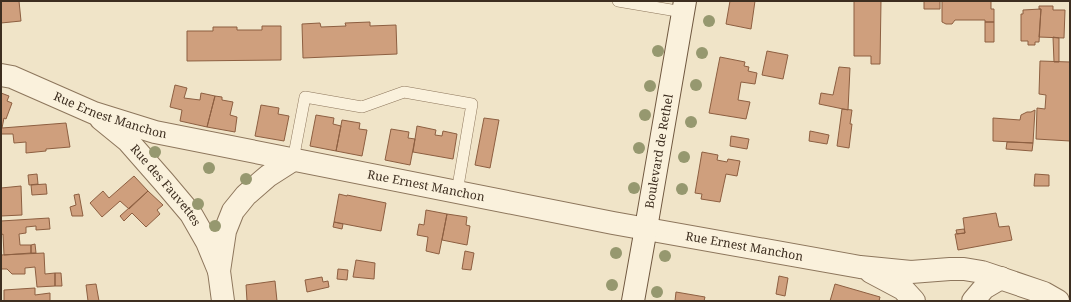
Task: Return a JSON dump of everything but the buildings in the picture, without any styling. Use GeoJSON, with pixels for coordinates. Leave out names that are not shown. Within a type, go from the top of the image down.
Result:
{"type":"FeatureCollection","features":[{"type":"Feature","properties":{"kind":"street","name":"Boulevard de Rethel"},"geometry":{"type":"LineString","coordinates":[[633,301],[684,7]]}},
{"type":"Feature","properties":{"kind":"street","name":"Rue Ernest Manchon"},"geometry":{"type":"LineString","coordinates":[[1,74],[12,77],[94,113],[155,132],[613,223],[860,267],[912,272],[964,269],[982,272],[1031,288],[1058,301]]}},
{"type":"Feature","properties":{"kind":"street","name":"Rue des Fauvettes"},"geometry":{"type":"LineString","coordinates":[[94,113],[128,141],[190,214],[207,242],[219,271],[223,301]]}},
{"type":"Feature","properties":{"kind":"street","name":"Rue des Fauvettes"},"geometry":{"type":"LineString","coordinates":[[219,271],[225,230],[233,212],[246,196],[268,176],[293,160]]}},
{"type":"Feature","properties":{"kind":"street","name":"Rue Ernest Manchon"},"geometry":{"type":"LineString","coordinates":[[860,267],[903,289],[914,301]]}},
{"type":"Feature","properties":{"kind":"street"},"geometry":{"type":"LineString","coordinates":[[973,301],[984,288],[1001,278]]}},
{"type":"Feature","properties":{"kind":"lane"},"geometry":{"type":"LineString","coordinates":[[618,1],[684,7]]}},
{"type":"Feature","properties":{"kind":"lane"},"geometry":{"type":"LineString","coordinates":[[293,160],[305,97],[362,107],[404,92],[472,104],[457,192]]}}]}
